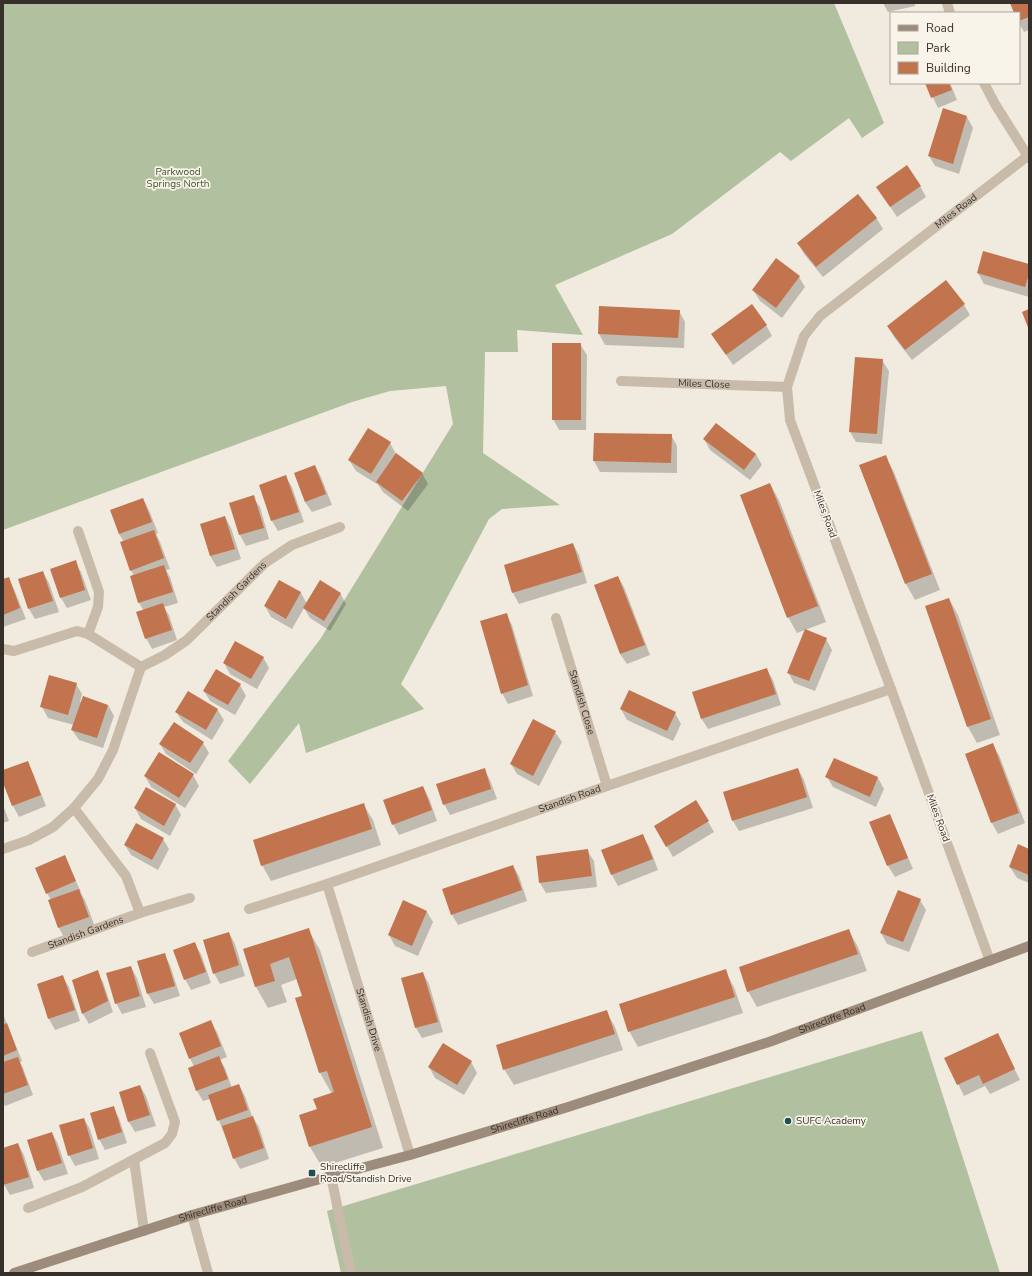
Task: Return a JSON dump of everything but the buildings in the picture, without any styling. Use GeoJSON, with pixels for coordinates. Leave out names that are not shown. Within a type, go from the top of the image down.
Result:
{"type":"FeatureCollection","features":[{"type":"Feature","properties":{"kind":"street"},"geometry":{"type":"LineString","coordinates":[[985,84],[995,104],[1029,156]]}},
{"type":"Feature","properties":{"kind":"street","name":"Miles Road"},"geometry":{"type":"LineString","coordinates":[[990,961],[891,689],[790,420],[787,387],[804,336],[820,316],[1029,156]]}},
{"type":"Feature","properties":{"kind":"street","name":"Miles Close"},"geometry":{"type":"LineString","coordinates":[[621,381],[787,387]]}},
{"type":"Feature","properties":{"kind":"street","name":"Standish Gardens"},"geometry":{"type":"LineString","coordinates":[[141,667],[165,655],[186,640],[265,563],[292,545],[340,527]]}},
{"type":"Feature","properties":{"kind":"street"},"geometry":{"type":"LineString","coordinates":[[78,531],[100,592],[98,607],[88,634]]}},
{"type":"Feature","properties":{"kind":"street","name":"Standish Close"},"geometry":{"type":"LineString","coordinates":[[556,618],[607,786]]}},
{"type":"Feature","properties":{"kind":"street"},"geometry":{"type":"LineString","coordinates":[[3,649],[14,651],[77,631],[88,634],[141,667],[113,750],[98,779],[74,808],[53,827],[29,840],[3,849]]}},
{"type":"Feature","properties":{"kind":"street","name":"Standish Road"},"geometry":{"type":"LineString","coordinates":[[249,909],[327,884],[891,689]]}},
{"type":"Feature","properties":{"kind":"street"},"geometry":{"type":"LineString","coordinates":[[74,808],[126,876],[140,913]]}},
{"type":"Feature","properties":{"kind":"street","name":"Standish Drive"},"geometry":{"type":"LineString","coordinates":[[327,884],[410,1155]]}},
{"type":"Feature","properties":{"kind":"street","name":"Standish Gardens"},"geometry":{"type":"LineString","coordinates":[[32,952],[140,913],[190,898]]}},
{"type":"Feature","properties":{"kind":"street","name":"Shirecliffe Road"},"geometry":{"type":"LineString","coordinates":[[14,1273],[192,1215],[410,1155],[554,1112],[769,1042],[1029,946]]}},
{"type":"Feature","properties":{"kind":"street"},"geometry":{"type":"LineString","coordinates":[[28,1208],[82,1188],[165,1143],[172,1134],[175,1122],[150,1053]]}},
{"type":"Feature","properties":{"kind":"street"},"geometry":{"type":"LineString","coordinates":[[134,1160],[144,1231]]}},
{"type":"Feature","properties":{"kind":"street"},"geometry":{"type":"LineString","coordinates":[[331,1176],[351,1273]]}},
{"type":"Feature","properties":{"kind":"street"},"geometry":{"type":"LineString","coordinates":[[192,1215],[208,1273]]}},
{"type":"Feature","properties":{"kind":"green space","name":"Parkwood Springs North"},"geometry":{"type":"Polygon","coordinates":[[[3,3],[834,3],[884,123],[862,138],[849,118],[791,161],[780,152],[672,234],[555,285],[583,335],[517,330],[518,352],[485,352],[483,453],[560,505],[502,509],[489,519],[401,684],[424,709],[306,753],[299,723],[250,784],[228,761],[321,638],[453,424],[446,386],[390,391],[352,402],[3,530],[3,3]]]}},
{"type":"Feature","properties":{"kind":"green space","name":"SUFC Academy"},"geometry":{"type":"Polygon","coordinates":[[[922,1031],[1000,1273],[341,1273],[327,1211],[922,1031]]]}},
{"type":"Feature","properties":{"kind":"place","name":"SUFC Academy"},"geometry":{"type":"Point","coordinates":[788,1121]}},
{"type":"Feature","properties":{"kind":"place","name":"Shirecliffe Road/Standish Drive"},"geometry":{"type":"Point","coordinates":[312,1173]}}]}
